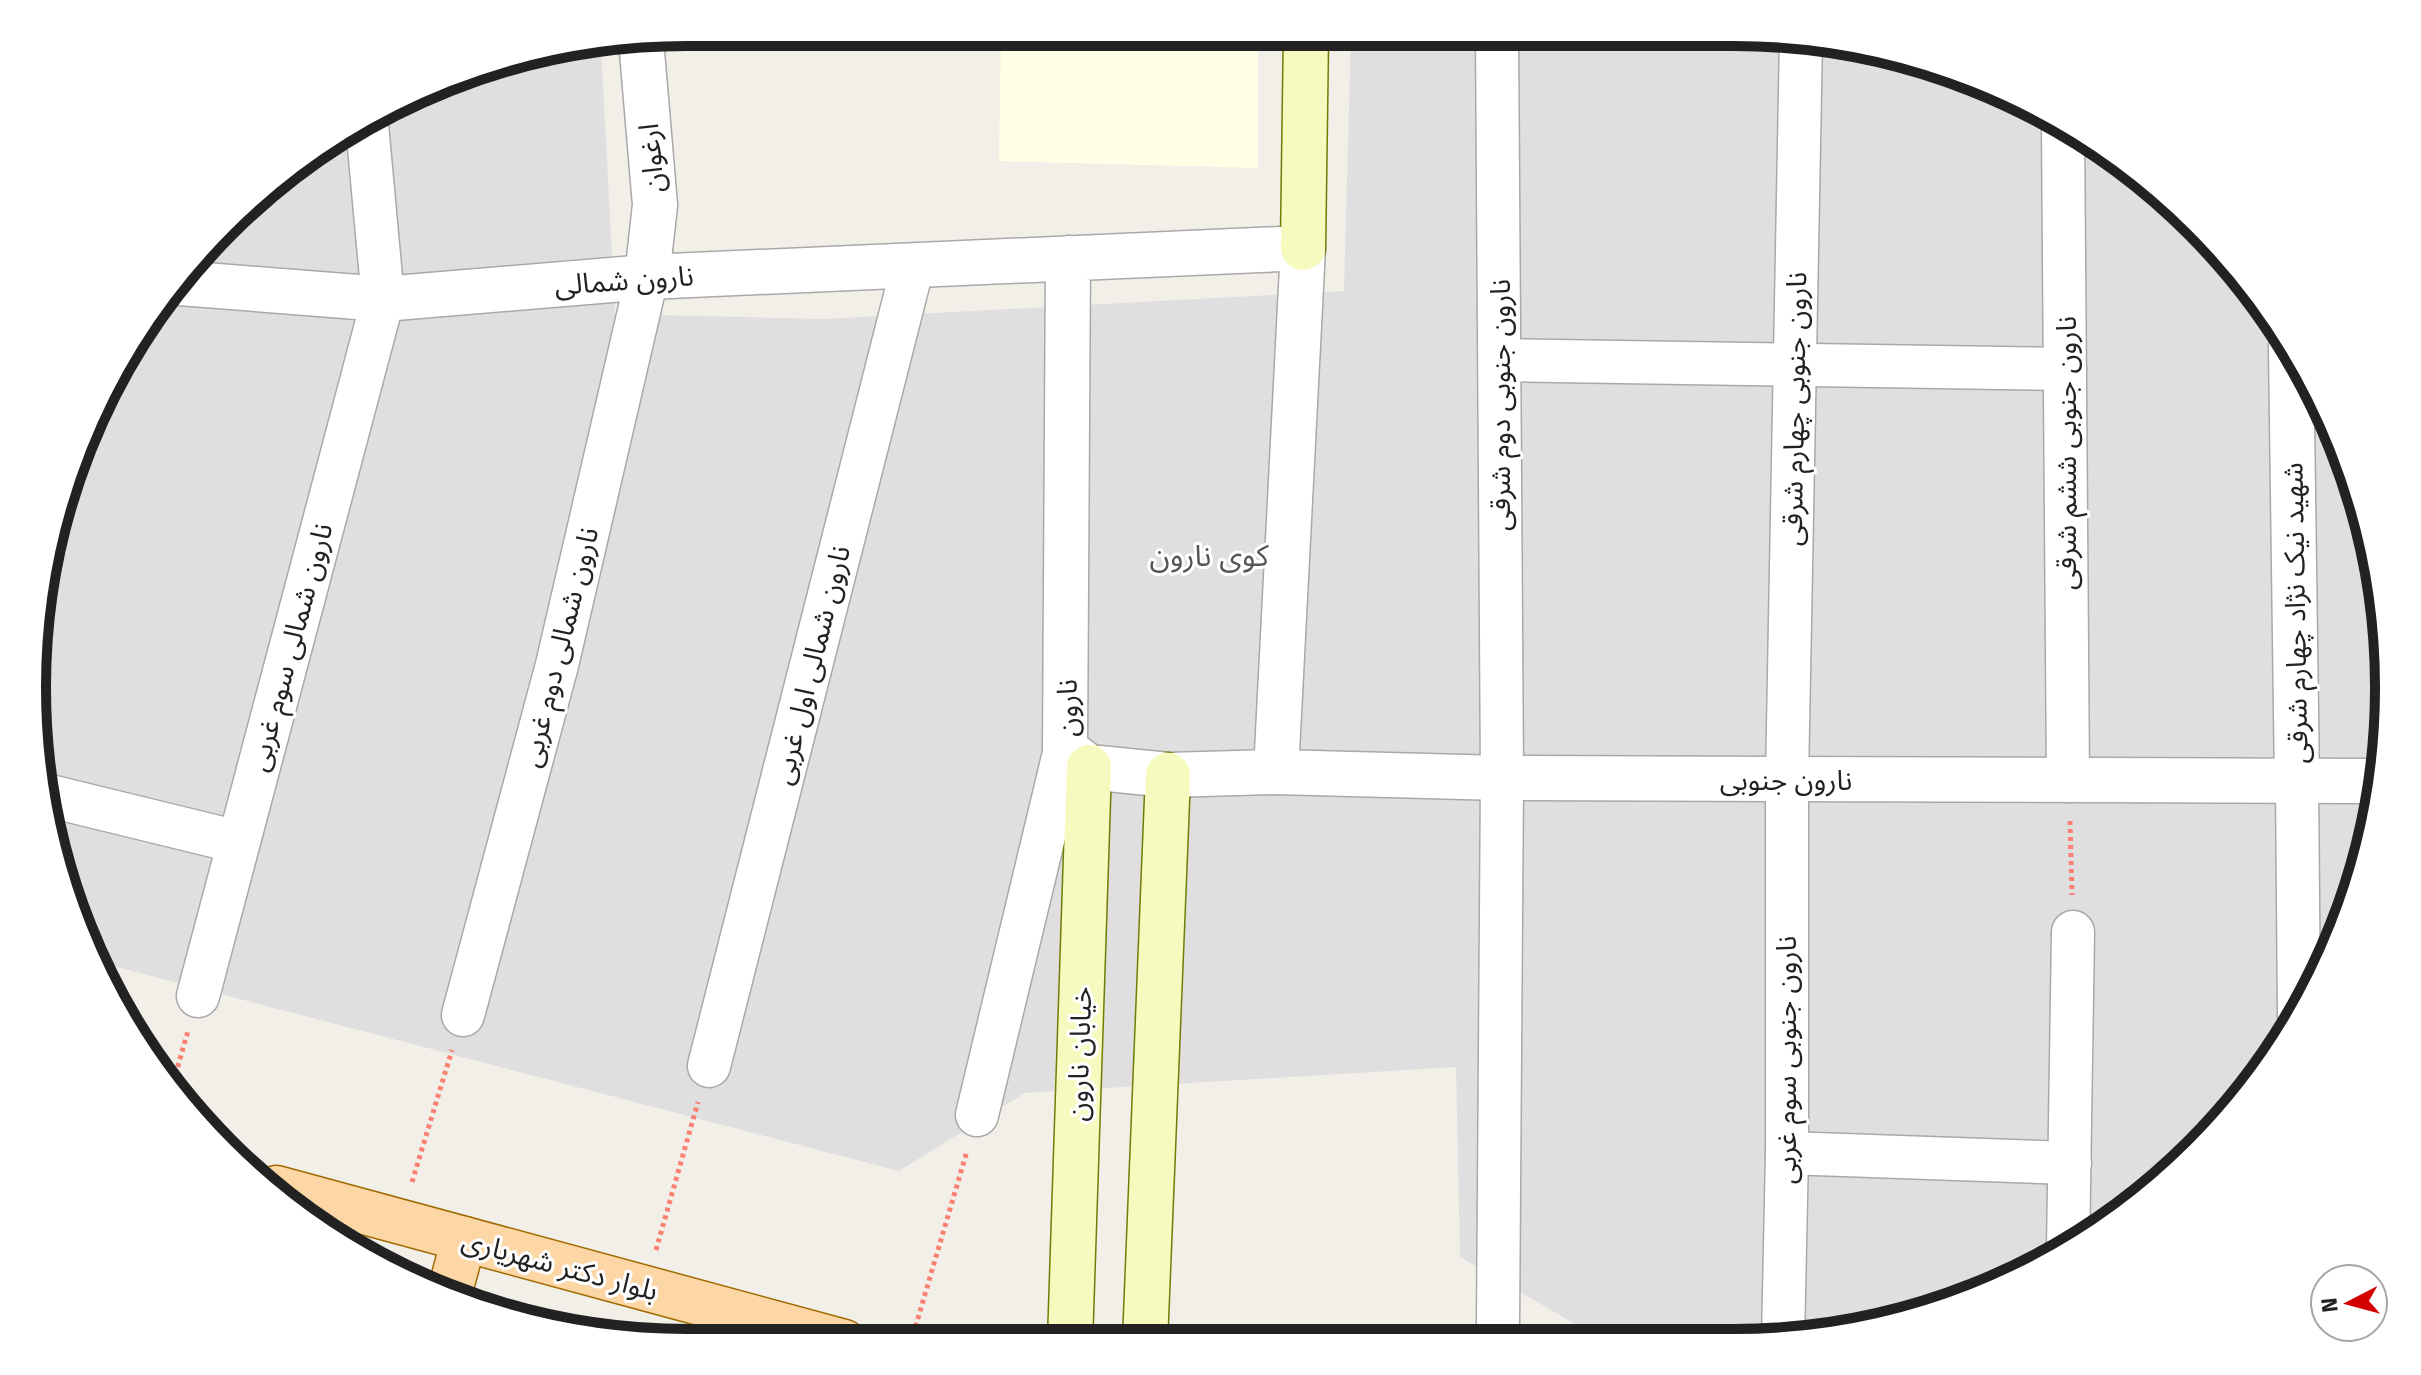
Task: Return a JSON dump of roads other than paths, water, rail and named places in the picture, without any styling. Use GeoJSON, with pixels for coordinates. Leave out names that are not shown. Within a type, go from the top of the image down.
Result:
{"type":"FeatureCollection","features":[{"type":"Feature","properties":{"kind":"main road"},"geometry":{"type":"LineString","coordinates":[[1303,248],[1306,46]]}},
{"type":"Feature","properties":{"kind":"main road","name":"خیابان نارون"},"geometry":{"type":"LineString","coordinates":[[1070,1329],[1077,758]]}},
{"type":"Feature","properties":{"kind":"main road"},"geometry":{"type":"LineString","coordinates":[[1146,1329],[1168,775]]}},
{"type":"Feature","properties":{"kind":"main road","name":"بلوار دکتر شهریاری"},"geometry":{"type":"LineString","coordinates":[[293,1193],[796,1329]]}},
{"type":"Feature","properties":{"kind":"main road"},"geometry":{"type":"LineString","coordinates":[[452,1284],[464,1239]]}},
{"type":"Feature","properties":{"kind":"street","name":"نارون جنوبی دوم شرقی"},"geometry":{"type":"LineString","coordinates":[[1497,46],[1502,778],[1498,1325]]}},
{"type":"Feature","properties":{"kind":"street","name":"ارغوان"},"geometry":{"type":"LineString","coordinates":[[642,47],[655,205],[647,277]]}},
{"type":"Feature","properties":{"kind":"street","name":"نارون جنوبی چهارم شرقی"},"geometry":{"type":"LineString","coordinates":[[1787,780],[1801,49]]}},
{"type":"Feature","properties":{"kind":"street"},"geometry":{"type":"LineString","coordinates":[[368,132],[383,299]]}},
{"type":"Feature","properties":{"kind":"street","name":"نارون جنوبی ششم شرقی"},"geometry":{"type":"LineString","coordinates":[[2063,138],[2068,781]]}},
{"type":"Feature","properties":{"kind":"street"},"geometry":{"type":"LineString","coordinates":[[1068,258],[1303,248],[1276,772]]}},
{"type":"Feature","properties":{"kind":"street","name":"نارون شمالی"},"geometry":{"type":"LineString","coordinates":[[190,284],[383,299],[647,277],[1068,258]]}},
{"type":"Feature","properties":{"kind":"street","name":"نارون"},"geometry":{"type":"LineString","coordinates":[[1068,258],[1077,758],[1168,775],[1276,772]]}},
{"type":"Feature","properties":{"kind":"street","name":"نارون شمالی اول غربی"},"geometry":{"type":"LineString","coordinates":[[709,1066],[913,265]]}},
{"type":"Feature","properties":{"kind":"street","name":"نارون شمالی دوم غربی"},"geometry":{"type":"LineString","coordinates":[[463,1015],[557,665],[647,277]]}},
{"type":"Feature","properties":{"kind":"street","name":"نارون شمالی سوم غربی"},"geometry":{"type":"LineString","coordinates":[[198,996],[383,299]]}},
{"type":"Feature","properties":{"kind":"street"},"geometry":{"type":"LineString","coordinates":[[1500,360],[2065,369]]}},
{"type":"Feature","properties":{"kind":"street","name":"شهید نیک نژاد چهارم شرقی"},"geometry":{"type":"LineString","coordinates":[[2291,371],[2297,783]]}},
{"type":"Feature","properties":{"kind":"street"},"geometry":{"type":"LineString","coordinates":[[977,1115],[1077,758]]}},
{"type":"Feature","properties":{"kind":"street","name":"نارون جنوبی"},"geometry":{"type":"LineString","coordinates":[[1276,772],[1502,778],[2368,781]]}},
{"type":"Feature","properties":{"kind":"street","name":"نارون جنوبی سوم غربی"},"geometry":{"type":"LineString","coordinates":[[1783,1327],[1787,1153],[1787,780]]}},
{"type":"Feature","properties":{"kind":"street"},"geometry":{"type":"LineString","coordinates":[[2297,783],[2299,990]]}},
{"type":"Feature","properties":{"kind":"street"},"geometry":{"type":"LineString","coordinates":[[55,797],[238,842]]}},
{"type":"Feature","properties":{"kind":"street"},"geometry":{"type":"LineString","coordinates":[[2068,1234],[2073,932]]}},
{"type":"Feature","properties":{"kind":"street"},"geometry":{"type":"LineString","coordinates":[[1787,1153],[2070,1163]]}},
{"type":"Feature","properties":{"kind":"district","name":"کوی نارون"},"geometry":{"type":"Point","coordinates":[1209,556]}}]}
